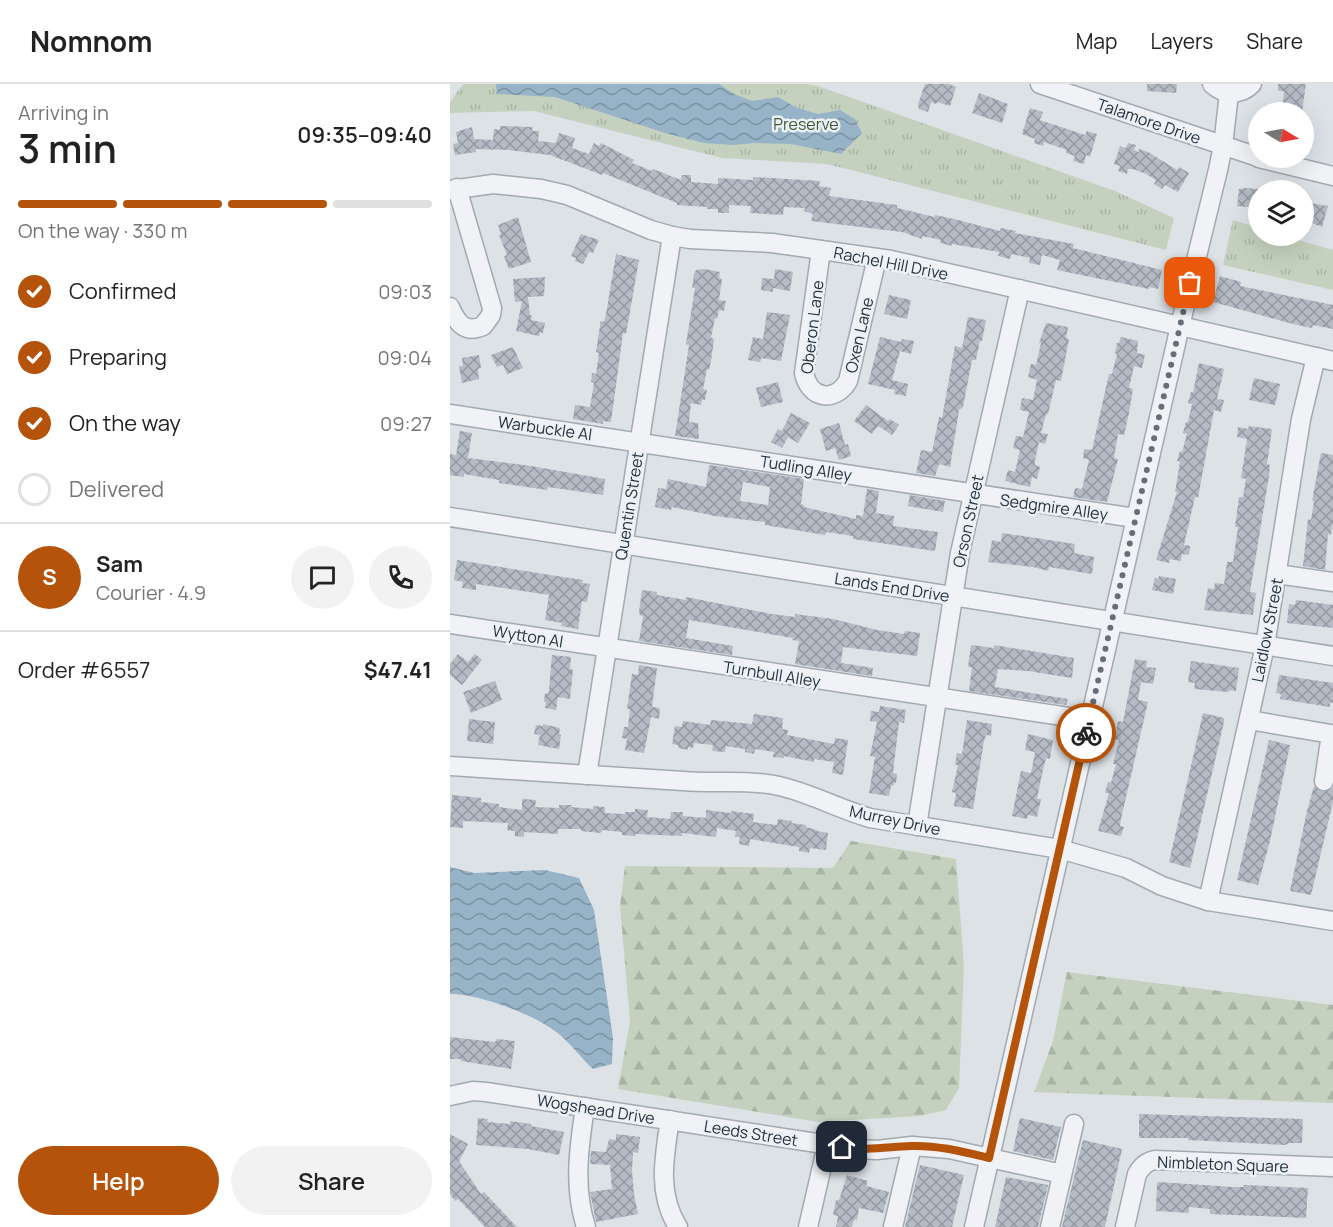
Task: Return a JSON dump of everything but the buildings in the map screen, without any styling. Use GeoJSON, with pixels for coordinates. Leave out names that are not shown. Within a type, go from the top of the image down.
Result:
{"type":"FeatureCollection","features":[{"type":"Feature","properties":{"kind":"street","name":"Talamore Drive"},"geometry":{"type":"LineString","coordinates":[[1040,84],[1248,154]]}},
{"type":"Feature","properties":{"kind":"street"},"geometry":{"type":"LineString","coordinates":[[1212,84],[1229,93],[1241,92],[1252,84]]}},
{"type":"Feature","properties":{"kind":"street"},"geometry":{"type":"LineString","coordinates":[[974,1227],[1179,326],[1223,146],[1229,93]]}},
{"type":"Feature","properties":{"kind":"street","name":"Talamore Drive"},"geometry":{"type":"LineString","coordinates":[[1302,168],[1333,176]]}},
{"type":"Feature","properties":{"kind":"street","name":"Rachel Hill Drive"},"geometry":{"type":"LineString","coordinates":[[453,189],[493,184],[541,189],[567,195],[651,230],[672,236],[772,243],[876,258],[1324,359]]}},
{"type":"Feature","properties":{"kind":"street"},"geometry":{"type":"LineString","coordinates":[[450,307],[462,327],[477,329],[488,321],[492,308],[453,189]]}},
{"type":"Feature","properties":{"kind":"street","name":"Quentin Street"},"geometry":{"type":"LineString","coordinates":[[587,775],[672,236]]}},
{"type":"Feature","properties":{"kind":"street","name":"Oberon Lane"},"geometry":{"type":"LineString","coordinates":[[821,250],[804,373],[810,389],[823,395]]}},
{"type":"Feature","properties":{"kind":"street","name":"Oxen Lane"},"geometry":{"type":"LineString","coordinates":[[823,395],[837,393],[848,381],[876,258]]}},
{"type":"Feature","properties":{"kind":"street","name":"Orson Street"},"geometry":{"type":"LineString","coordinates":[[917,826],[960,553],[1020,289]]}},
{"type":"Feature","properties":{"kind":"street","name":"Laidlow Street"},"geometry":{"type":"LineString","coordinates":[[1208,901],[1265,646],[1301,419],[1324,359]]}},
{"type":"Feature","properties":{"kind":"street","name":"Warbuckle Al"},"geometry":{"type":"LineString","coordinates":[[450,414],[639,441]]}},
{"type":"Feature","properties":{"kind":"street","name":"Tudling Alley"},"geometry":{"type":"LineString","coordinates":[[639,441],[973,495]]}},
{"type":"Feature","properties":{"kind":"street","name":"Sedgmire Alley"},"geometry":{"type":"LineString","coordinates":[[973,495],[1136,518]]}},
{"type":"Feature","properties":{"kind":"street","name":"Lands End Drive"},"geometry":{"type":"LineString","coordinates":[[450,517],[1333,656]]}},
{"type":"Feature","properties":{"kind":"street"},"geometry":{"type":"LineString","coordinates":[[1277,574],[1333,582]]}},
{"type":"Feature","properties":{"kind":"street","name":"Wytton Al"},"geometry":{"type":"LineString","coordinates":[[450,624],[607,649]]}},
{"type":"Feature","properties":{"kind":"street","name":"Turnbull Alley"},"geometry":{"type":"LineString","coordinates":[[607,649],[1089,720]]}},
{"type":"Feature","properties":{"kind":"street"},"geometry":{"type":"LineString","coordinates":[[1249,720],[1331,734],[1324,781]]}},
{"type":"Feature","properties":{"kind":"street","name":"Murrey Drive"},"geometry":{"type":"LineString","coordinates":[[450,766],[690,782],[754,782],[806,794],[870,818],[1060,849],[1118,865],[1170,889],[1208,901],[1333,921]]}},
{"type":"Feature","properties":{"kind":"street","name":"Wogshead Drive"},"geometry":{"type":"LineString","coordinates":[[450,1096],[473,1091],[486,1092],[670,1120],[663,1166],[664,1187],[668,1205],[678,1227]]}},
{"type":"Feature","properties":{"kind":"street"},"geometry":{"type":"LineString","coordinates":[[585,1107],[578,1155],[578,1179],[580,1203],[586,1227]]}},
{"type":"Feature","properties":{"kind":"street","name":"Leeds Street"},"geometry":{"type":"LineString","coordinates":[[670,1120],[827,1145],[877,1150],[912,1146],[949,1149],[1062,1174]]}},
{"type":"Feature","properties":{"kind":"street"},"geometry":{"type":"LineString","coordinates":[[1050,1227],[1074,1124]]}},
{"type":"Feature","properties":{"kind":"street"},"geometry":{"type":"LineString","coordinates":[[808,1227],[827,1145]]}},
{"type":"Feature","properties":{"kind":"street"},"geometry":{"type":"LineString","coordinates":[[893,1227],[912,1146]]}},
{"type":"Feature","properties":{"kind":"street","name":"Nimbleton Square"},"geometry":{"type":"LineString","coordinates":[[1125,1227],[1137,1174],[1142,1167],[1155,1160],[1333,1167]]}},
{"type":"Feature","properties":{"kind":"green space","name":"Preserve"},"geometry":{"type":"Polygon","coordinates":[[[463,84],[807,84],[818,86],[1115,191],[1174,218],[1166,250],[827,164],[722,158],[534,111],[450,113],[450,102],[463,84]]]}},
{"type":"Feature","properties":{"kind":"green space"},"geometry":{"type":"Polygon","coordinates":[[[1233,220],[1248,225],[1248,246],[1314,245],[1333,250],[1333,290],[1223,265],[1233,220]]]}},
{"type":"Feature","properties":{"kind":"green space"},"geometry":{"type":"Polygon","coordinates":[[[851,841],[956,859],[964,966],[959,1088],[946,1110],[919,1116],[818,1122],[618,1089],[630,1021],[620,906],[625,866],[833,868],[851,841]]]}},
{"type":"Feature","properties":{"kind":"green space"},"geometry":{"type":"Polygon","coordinates":[[[1067,972],[1333,1005],[1333,1103],[1034,1092],[1053,1041],[1067,972]]]}},
{"type":"Feature","properties":{"kind":"water"},"geometry":{"type":"Polygon","coordinates":[[[496,84],[719,84],[734,94],[752,101],[778,97],[797,108],[818,114],[840,110],[855,119],[862,133],[841,154],[791,144],[704,143],[665,133],[555,97],[497,94],[496,84]]]}},
{"type":"Feature","properties":{"kind":"water"},"geometry":{"type":"Polygon","coordinates":[[[450,867],[474,873],[545,870],[579,878],[594,910],[613,1038],[612,1064],[593,1069],[560,1035],[537,1020],[492,1002],[450,994],[450,867]]]}},
{"type":"Feature","properties":{"kind":"way so far"},"geometry":{"type":"LineString","coordinates":[[1086,733],[1190,283]]}},
{"type":"Feature","properties":{"kind":"route"},"geometry":{"type":"LineString","coordinates":[[842,1147],[877,1150],[912,1146],[933,1147],[989,1158],[1086,733]]}}]}
